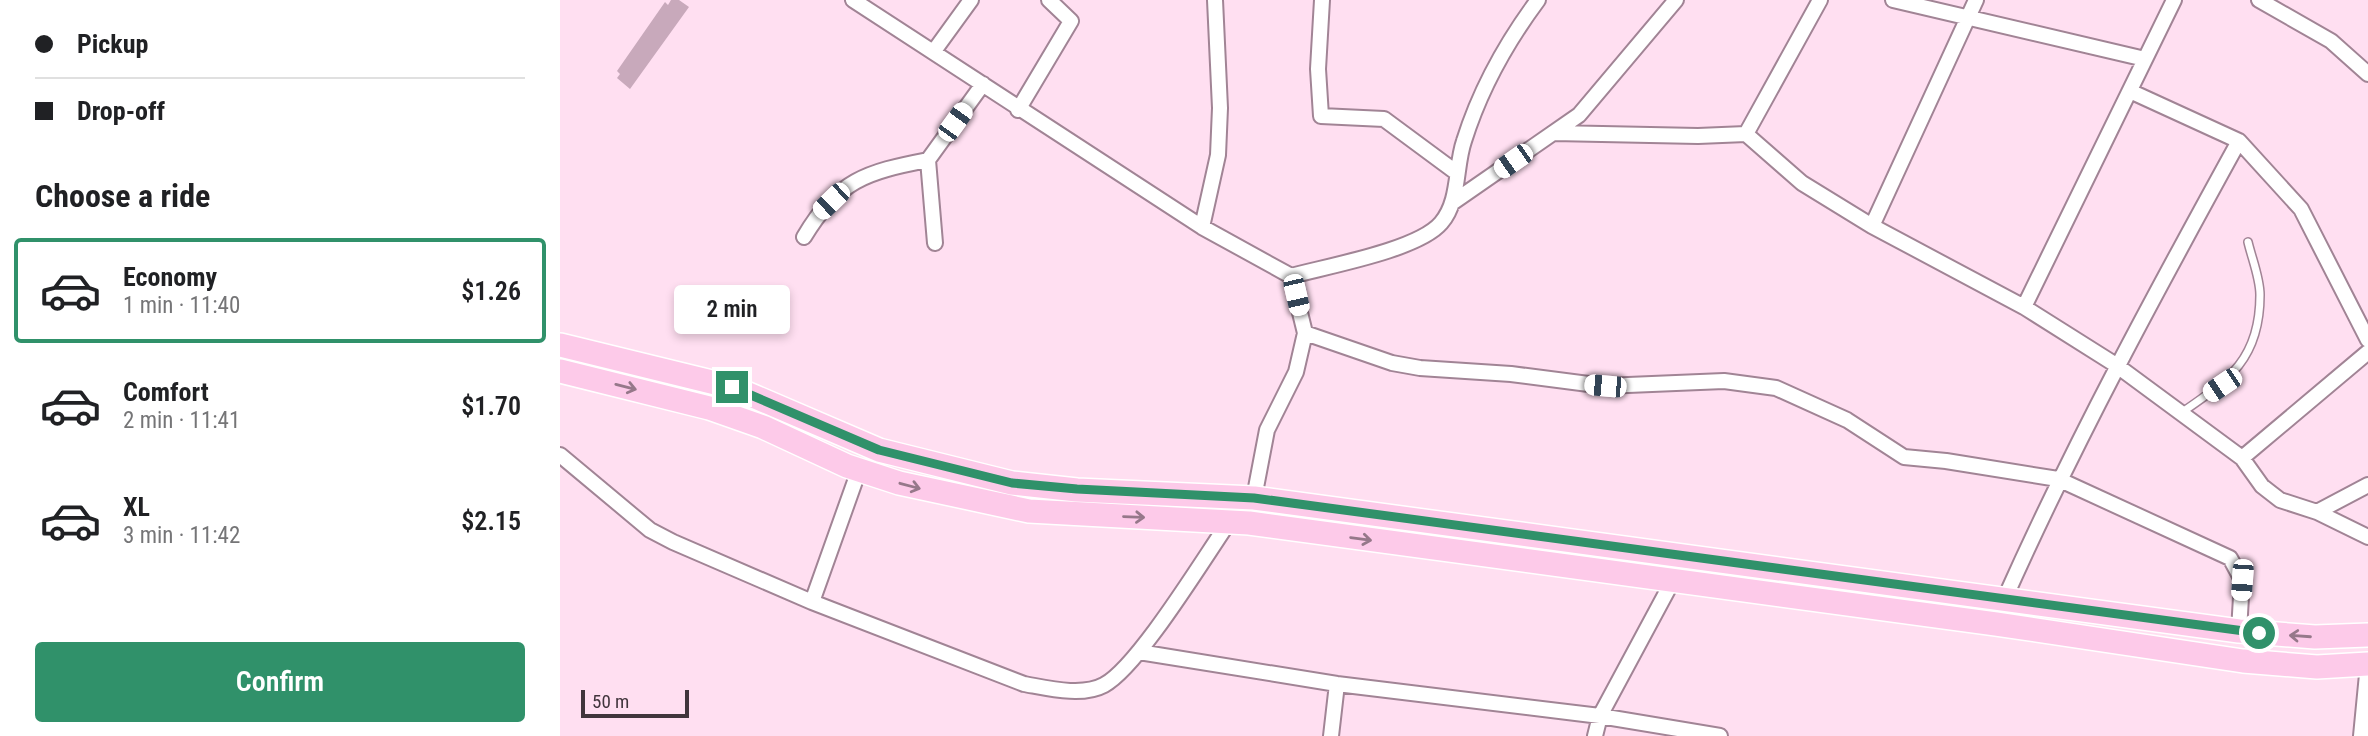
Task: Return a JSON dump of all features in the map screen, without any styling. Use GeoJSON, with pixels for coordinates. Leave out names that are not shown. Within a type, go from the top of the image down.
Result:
{"type":"FeatureCollection","features":[{"type":"Feature","properties":{"kind":"main road"},"geometry":{"type":"LineString","coordinates":[[560,345],[732,387],[879,450],[954,471],[1012,483],[1056,488],[1254,498],[2239,631],[2315,637],[2368,635]]}},
{"type":"Feature","properties":{"kind":"main road"},"geometry":{"type":"LineString","coordinates":[[560,371],[709,408],[763,427],[859,470],[937,494],[1029,511],[1229,522],[1971,621],[2243,661],[2317,667],[2368,664]]}},
{"type":"Feature","properties":{"kind":"street"},"geometry":{"type":"LineString","coordinates":[[853,0],[934,51],[1018,110],[1202,227],[1292,276],[1422,239],[1441,223],[1452,203],[1464,141],[1497,61],[1538,0]]}},
{"type":"Feature","properties":{"kind":"street"},"geometry":{"type":"LineString","coordinates":[[934,51],[971,0]]}},
{"type":"Feature","properties":{"kind":"street"},"geometry":{"type":"LineString","coordinates":[[1018,110],[1071,21],[1049,0]]}},
{"type":"Feature","properties":{"kind":"street"},"geometry":{"type":"LineString","coordinates":[[1202,227],[1218,155],[1220,108],[1216,0]]}},
{"type":"Feature","properties":{"kind":"street"},"geometry":{"type":"LineString","coordinates":[[1322,0],[1318,69],[1321,116],[1384,119],[1457,173]]}},
{"type":"Feature","properties":{"kind":"street"},"geometry":{"type":"LineString","coordinates":[[1452,203],[1580,115],[1676,0]]}},
{"type":"Feature","properties":{"kind":"street"},"geometry":{"type":"LineString","coordinates":[[1746,134],[1820,0]]}},
{"type":"Feature","properties":{"kind":"street"},"geometry":{"type":"LineString","coordinates":[[1893,0],[2145,59]]}},
{"type":"Feature","properties":{"kind":"street"},"geometry":{"type":"LineString","coordinates":[[1872,226],[1976,0]]}},
{"type":"Feature","properties":{"kind":"street"},"geometry":{"type":"LineString","coordinates":[[2024,307],[2132,92],[2174,0]]}},
{"type":"Feature","properties":{"kind":"street"},"geometry":{"type":"LineString","coordinates":[[2259,0],[2331,41],[2368,74]]}},
{"type":"Feature","properties":{"kind":"street"},"geometry":{"type":"LineString","coordinates":[[935,243],[928,160],[982,85]]}},
{"type":"Feature","properties":{"kind":"street"},"geometry":{"type":"LineString","coordinates":[[2132,92],[2239,141],[2301,208],[2368,340]]}},
{"type":"Feature","properties":{"kind":"street"},"geometry":{"type":"LineString","coordinates":[[1553,133],[1698,136],[1746,134],[1790,175],[1872,226],[2024,307],[2116,365],[2242,458],[2262,486],[2280,500],[2317,512],[2368,537]]}},
{"type":"Feature","properties":{"kind":"street"},"geometry":{"type":"LineString","coordinates":[[2005,598],[2058,479],[2116,365],[2239,141]]}},
{"type":"Feature","properties":{"kind":"street"},"geometry":{"type":"LineString","coordinates":[[804,237],[818,214],[855,180],[876,170],[928,160]]}},
{"type":"Feature","properties":{"kind":"street"},"geometry":{"type":"LineString","coordinates":[[1254,498],[1267,430],[1296,372],[1305,332],[1292,276]]}},
{"type":"Feature","properties":{"kind":"street"},"geometry":{"type":"LineString","coordinates":[[1305,332],[1392,363],[1420,368],[1511,374],[1605,386],[1724,381],[1776,388],[1847,420],[1904,457],[1946,460],[2058,479],[2230,558],[2242,580],[2239,631]]}},
{"type":"Feature","properties":{"kind":"street"},"geometry":{"type":"LineString","coordinates":[[2242,458],[2368,352]]}},
{"type":"Feature","properties":{"kind":"street"},"geometry":{"type":"LineString","coordinates":[[560,455],[650,530],[812,602],[1024,684],[1053,689],[1087,690],[1105,685],[1139,652],[1229,522]]}},
{"type":"Feature","properties":{"kind":"street"},"geometry":{"type":"LineString","coordinates":[[812,602],[859,470]]}},
{"type":"Feature","properties":{"kind":"street"},"geometry":{"type":"LineString","coordinates":[[2317,512],[2368,485]]}},
{"type":"Feature","properties":{"kind":"street"},"geometry":{"type":"LineString","coordinates":[[1595,736],[1600,716],[1672,582]]}},
{"type":"Feature","properties":{"kind":"street"},"geometry":{"type":"LineString","coordinates":[[1139,652],[1337,684],[1600,716],[1720,736]]}},
{"type":"Feature","properties":{"kind":"street"},"geometry":{"type":"LineString","coordinates":[[2361,736],[2368,664]]}},
{"type":"Feature","properties":{"kind":"street"},"geometry":{"type":"LineString","coordinates":[[1331,736],[1337,684]]}},
{"type":"Feature","properties":{"kind":"lane"},"geometry":{"type":"LineString","coordinates":[[2180,413],[2222,385],[2252,348],[2260,294],[2248,242]]}},
{"type":"Feature","properties":{"kind":"building"},"geometry":{"type":"Polygon","coordinates":[[[671,0],[679,0],[689,7],[630,89],[617,78],[620,74],[617,71],[665,2],[668,5],[671,0]]]}},
{"type":"Feature","properties":{"kind":"route"},"geometry":{"type":"LineString","coordinates":[[732,387],[879,450],[954,471],[1012,483],[1077,489],[1243,496],[2259,633]]}}]}
